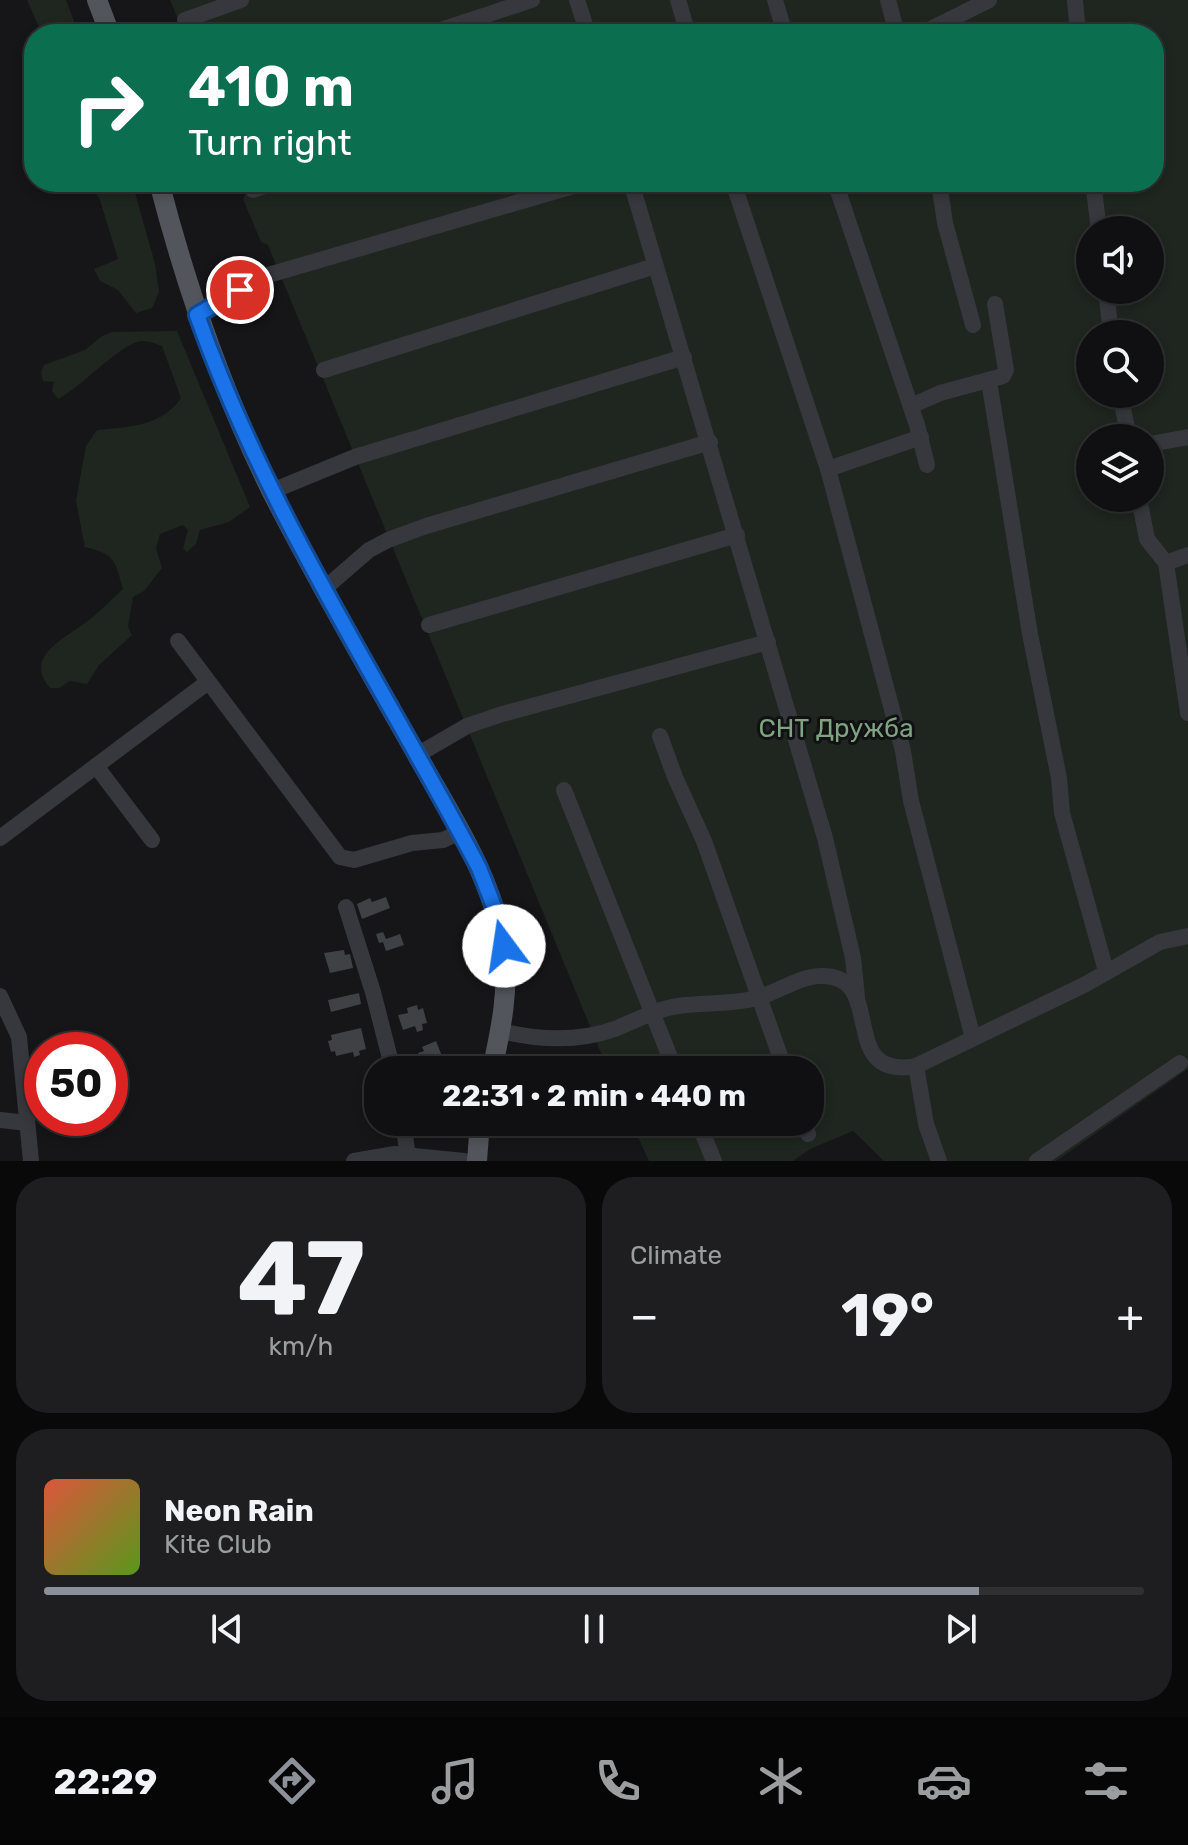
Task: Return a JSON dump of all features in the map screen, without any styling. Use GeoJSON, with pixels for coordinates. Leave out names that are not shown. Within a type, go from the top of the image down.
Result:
{"type":"FeatureCollection","features":[{"type":"Feature","properties":{"kind":"main road"},"geometry":{"type":"LineString","coordinates":[[97,0],[106,24]]}},
{"type":"Feature","properties":{"kind":"main road"},"geometry":{"type":"LineString","coordinates":[[162,192],[197,315],[215,364],[272,491],[460,832],[489,893],[501,930],[506,987],[495,1056]]}},
{"type":"Feature","properties":{"kind":"main road"},"geometry":{"type":"LineString","coordinates":[[477,1161],[479,1136]]}},
{"type":"Feature","properties":{"kind":"street"},"geometry":{"type":"LineString","coordinates":[[185,20],[241,0]]}},
{"type":"Feature","properties":{"kind":"street"},"geometry":{"type":"LineString","coordinates":[[459,24],[532,0]]}},
{"type":"Feature","properties":{"kind":"street"},"geometry":{"type":"LineString","coordinates":[[577,0],[585,24]]}},
{"type":"Feature","properties":{"kind":"street"},"geometry":{"type":"LineString","coordinates":[[678,0],[685,24]]}},
{"type":"Feature","properties":{"kind":"street"},"geometry":{"type":"LineString","coordinates":[[775,0],[782,24]]}},
{"type":"Feature","properties":{"kind":"street"},"geometry":{"type":"LineString","coordinates":[[888,0],[894,24]]}},
{"type":"Feature","properties":{"kind":"street"},"geometry":{"type":"LineString","coordinates":[[941,24],[987,0]]}},
{"type":"Feature","properties":{"kind":"street"},"geometry":{"type":"LineString","coordinates":[[1075,0],[1077,24]]}},
{"type":"Feature","properties":{"kind":"street"},"geometry":{"type":"LineString","coordinates":[[957,16],[959,24]]}},
{"type":"Feature","properties":{"kind":"street"},"geometry":{"type":"LineString","coordinates":[[197,315],[265,276],[553,192]]}},
{"type":"Feature","properties":{"kind":"street"},"geometry":{"type":"LineString","coordinates":[[634,192],[825,838],[853,958],[857,997],[870,1049],[877,1061],[899,1069],[916,1066],[1084,985],[1160,942],[1188,936]]}},
{"type":"Feature","properties":{"kind":"street"},"geometry":{"type":"LineString","coordinates":[[736,192],[828,469],[903,751],[911,801],[973,1038]]}},
{"type":"Feature","properties":{"kind":"street"},"geometry":{"type":"LineString","coordinates":[[838,192],[911,406],[927,465]]}},
{"type":"Feature","properties":{"kind":"street"},"geometry":{"type":"LineString","coordinates":[[940,192],[945,223],[973,325]]}},
{"type":"Feature","properties":{"kind":"street"},"geometry":{"type":"LineString","coordinates":[[1094,192],[1097,216]]}},
{"type":"Feature","properties":{"kind":"street"},"geometry":{"type":"LineString","coordinates":[[324,370],[655,266]]}},
{"type":"Feature","properties":{"kind":"street"},"geometry":{"type":"LineString","coordinates":[[911,406],[940,393],[1003,376],[1006,370],[995,304]]}},
{"type":"Feature","properties":{"kind":"street"},"geometry":{"type":"LineString","coordinates":[[272,491],[368,453],[684,357]]}},
{"type":"Feature","properties":{"kind":"street"},"geometry":{"type":"LineString","coordinates":[[989,381],[1030,634],[1059,778],[1062,813],[1106,971]]}},
{"type":"Feature","properties":{"kind":"street"},"geometry":{"type":"LineString","coordinates":[[828,469],[921,437]]}},
{"type":"Feature","properties":{"kind":"street"},"geometry":{"type":"LineString","coordinates":[[1164,441],[1188,437]]}},
{"type":"Feature","properties":{"kind":"street"},"geometry":{"type":"LineString","coordinates":[[324,589],[369,550],[388,540],[710,442]]}},
{"type":"Feature","properties":{"kind":"street"},"geometry":{"type":"LineString","coordinates":[[1142,512],[1147,539],[1166,563],[1185,674],[1188,713]]}},
{"type":"Feature","properties":{"kind":"street"},"geometry":{"type":"LineString","coordinates":[[429,625],[737,535]]}},
{"type":"Feature","properties":{"kind":"street"},"geometry":{"type":"LineString","coordinates":[[1166,563],[1188,555]]}},
{"type":"Feature","properties":{"kind":"street"},"geometry":{"type":"LineString","coordinates":[[178,641],[340,857],[354,860],[412,843],[443,840],[460,832]]}},
{"type":"Feature","properties":{"kind":"street"},"geometry":{"type":"LineString","coordinates":[[417,755],[467,726],[499,715],[768,642]]}},
{"type":"Feature","properties":{"kind":"street"},"geometry":{"type":"LineString","coordinates":[[0,838],[208,682]]}},
{"type":"Feature","properties":{"kind":"street"},"geometry":{"type":"LineString","coordinates":[[660,736],[704,841],[780,1056]]}},
{"type":"Feature","properties":{"kind":"street"},"geometry":{"type":"LineString","coordinates":[[96,766],[152,840]]}},
{"type":"Feature","properties":{"kind":"street"},"geometry":{"type":"LineString","coordinates":[[564,790],[670,1056]]}},
{"type":"Feature","properties":{"kind":"street"},"geometry":{"type":"LineString","coordinates":[[346,907],[389,1056]]}},
{"type":"Feature","properties":{"kind":"street"},"geometry":{"type":"LineString","coordinates":[[501,1031],[546,1040],[610,1030],[680,1005],[718,1004],[759,997],[821,976],[835,978],[847,985],[857,997]]}},
{"type":"Feature","properties":{"kind":"street"},"geometry":{"type":"LineString","coordinates":[[0,996],[19,1037],[24,1091]]}},
{"type":"Feature","properties":{"kind":"street"},"geometry":{"type":"LineString","coordinates":[[1037,1161],[1180,1063]]}},
{"type":"Feature","properties":{"kind":"street"},"geometry":{"type":"LineString","coordinates":[[916,1066],[926,1124],[939,1161]]}},
{"type":"Feature","properties":{"kind":"street"},"geometry":{"type":"LineString","coordinates":[[0,1120],[24,1123]]}},
{"type":"Feature","properties":{"kind":"street"},"geometry":{"type":"LineString","coordinates":[[28,1136],[31,1161]]}},
{"type":"Feature","properties":{"kind":"street"},"geometry":{"type":"LineString","coordinates":[[405,1136],[408,1157]]}},
{"type":"Feature","properties":{"kind":"street"},"geometry":{"type":"LineString","coordinates":[[704,1136],[714,1161]]}},
{"type":"Feature","properties":{"kind":"street"},"geometry":{"type":"LineString","coordinates":[[354,1161],[395,1154],[464,1161]]}},
{"type":"Feature","properties":{"kind":"green space"},"geometry":{"type":"Polygon","coordinates":[[[27,0],[66,0],[75,24],[38,24],[27,0]]]}},
{"type":"Feature","properties":{"kind":"green space","name":"СНТ Дружба"},"geometry":{"type":"Polygon","coordinates":[[[170,0],[1188,0],[1188,1069],[1056,1161],[884,1161],[853,1131],[810,1149],[793,1161],[649,1161],[637,1136],[824,1136],[824,1056],[602,1056],[268,245],[261,242],[243,199],[246,192],[1164,192],[1164,24],[180,24],[170,0]]]}},
{"type":"Feature","properties":{"kind":"green space"},"geometry":{"type":"Polygon","coordinates":[[[95,192],[135,192],[155,264],[159,292],[152,308],[136,313],[118,290],[100,281],[94,269],[118,259],[95,192]]]}},
{"type":"Feature","properties":{"kind":"green space"},"geometry":{"type":"Polygon","coordinates":[[[177,331],[250,507],[229,522],[200,530],[196,544],[187,552],[183,548],[188,530],[183,525],[160,534],[156,548],[162,568],[144,591],[133,597],[128,626],[132,635],[99,665],[87,684],[70,681],[59,688],[50,688],[41,667],[44,658],[58,642],[95,615],[123,589],[112,560],[102,552],[85,547],[76,501],[86,446],[97,430],[155,420],[181,398],[162,346],[143,341],[113,356],[58,399],[52,391],[54,382],[43,381],[41,372],[44,365],[85,350],[112,332],[177,331]]]}},
{"type":"Feature","properties":{"kind":"building"},"geometry":{"type":"Polygon","coordinates":[[[386,897],[390,908],[362,919],[357,904],[370,898],[372,902],[386,897]]]}},
{"type":"Feature","properties":{"kind":"building"},"geometry":{"type":"Polygon","coordinates":[[[383,932],[386,939],[400,934],[404,945],[386,951],[376,934],[383,932]]]}},
{"type":"Feature","properties":{"kind":"building"},"geometry":{"type":"Polygon","coordinates":[[[344,950],[345,955],[350,954],[353,968],[330,973],[324,953],[344,950]]]}},
{"type":"Feature","properties":{"kind":"building"},"geometry":{"type":"Polygon","coordinates":[[[359,993],[361,1004],[331,1012],[328,1000],[359,993]]]}},
{"type":"Feature","properties":{"kind":"building"},"geometry":{"type":"Polygon","coordinates":[[[417,1005],[418,1010],[423,1008],[427,1023],[422,1024],[423,1030],[417,1032],[415,1026],[403,1030],[398,1015],[408,1013],[407,1008],[417,1005]]]}},
{"type":"Feature","properties":{"kind":"building"},"geometry":{"type":"Polygon","coordinates":[[[361,1028],[366,1049],[359,1051],[360,1055],[354,1057],[353,1052],[336,1056],[335,1051],[331,1052],[328,1041],[332,1040],[331,1035],[361,1028]]]}},
{"type":"Feature","properties":{"kind":"building"},"geometry":{"type":"Polygon","coordinates":[[[436,1041],[442,1056],[419,1056],[418,1053],[424,1051],[422,1047],[436,1041]]]}},
{"type":"Feature","properties":{"kind":"route"},"geometry":{"type":"LineString","coordinates":[[240,290],[197,315],[215,364],[272,491],[479,868],[496,912],[504,946]]}}]}
